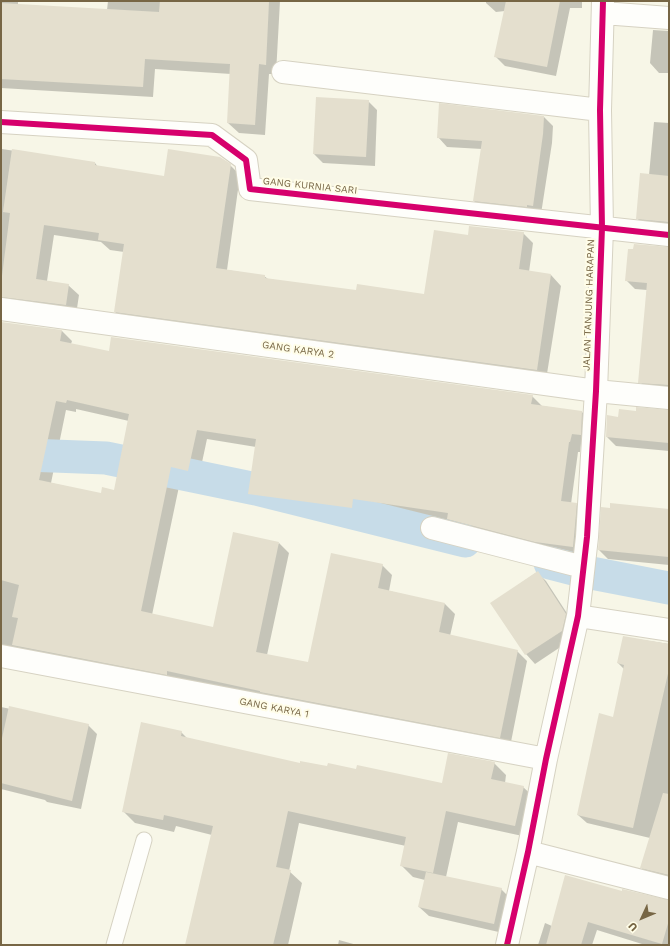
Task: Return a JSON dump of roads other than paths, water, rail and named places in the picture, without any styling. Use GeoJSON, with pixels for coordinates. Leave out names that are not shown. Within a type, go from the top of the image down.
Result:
{"type":"FeatureCollection","features":[{"type":"Feature","properties":{"kind":"street"},"geometry":{"type":"LineString","coordinates":[[603,7],[669,18]]}},
{"type":"Feature","properties":{"kind":"street","name":"JALAN TANJUNG HARAPAN"},"geometry":{"type":"LineString","coordinates":[[507,945],[579,607],[583,567],[588,538],[596,391],[602,228],[600,110],[603,7]]}},
{"type":"Feature","properties":{"kind":"street"},"geometry":{"type":"LineString","coordinates":[[283,72],[600,110]]}},
{"type":"Feature","properties":{"kind":"street","name":"GANG KURNIA SARI"},"geometry":{"type":"LineString","coordinates":[[1,122],[212,135],[246,160],[250,189],[602,228]]}},
{"type":"Feature","properties":{"kind":"street"},"geometry":{"type":"LineString","coordinates":[[602,228],[669,235]]}},
{"type":"Feature","properties":{"kind":"street","name":"GANG KARYA 2"},"geometry":{"type":"LineString","coordinates":[[1,309],[596,391],[669,398]]}},
{"type":"Feature","properties":{"kind":"street"},"geometry":{"type":"LineString","coordinates":[[432,528],[583,567]]}},
{"type":"Feature","properties":{"kind":"street"},"geometry":{"type":"LineString","coordinates":[[579,607],[669,630]]}},
{"type":"Feature","properties":{"kind":"street","name":"GANG KARYA 1"},"geometry":{"type":"LineString","coordinates":[[1,656],[546,759]]}},
{"type":"Feature","properties":{"kind":"street"},"geometry":{"type":"LineString","coordinates":[[528,852],[669,888]]}},
{"type":"Feature","properties":{"kind":"lane"},"geometry":{"type":"LineString","coordinates":[[114,945],[144,840]]}},
{"type":"Feature","properties":{"kind":"waterway"},"geometry":{"type":"LineString","coordinates":[[1,454],[106,458],[256,489],[465,541]]}},
{"type":"Feature","properties":{"kind":"waterway"},"geometry":{"type":"LineString","coordinates":[[550,563],[581,571],[669,588]]}}]}
